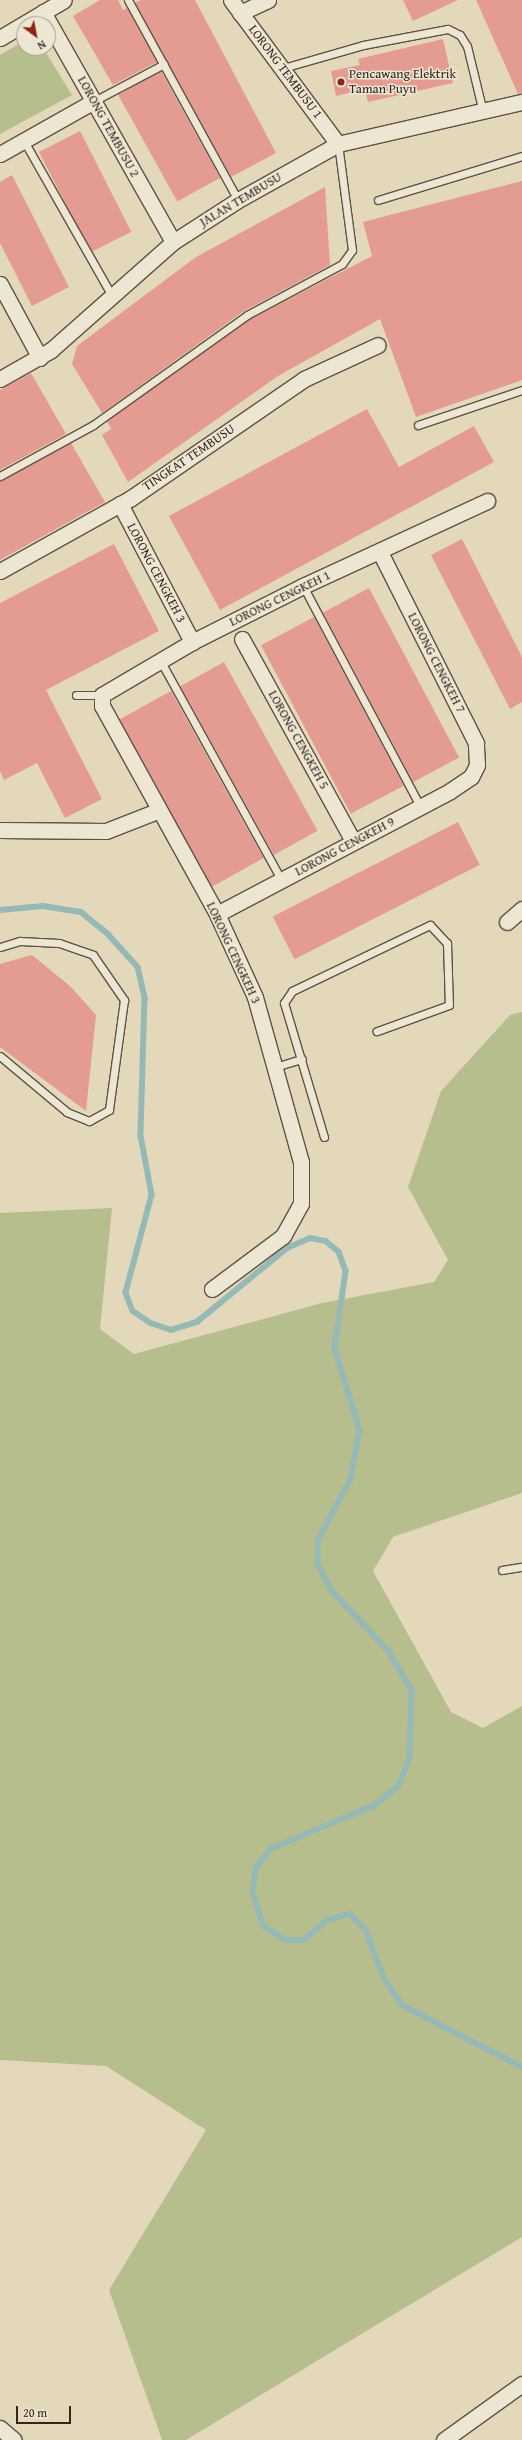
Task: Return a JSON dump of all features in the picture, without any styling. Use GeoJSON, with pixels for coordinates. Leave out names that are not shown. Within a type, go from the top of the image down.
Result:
{"type":"FeatureCollection","features":[{"type":"Feature","properties":{"kind":"street"},"geometry":{"type":"LineString","coordinates":[[0,38],[64,0]]}},
{"type":"Feature","properties":{"kind":"street","name":"LORONG TEMBUSU 1"},"geometry":{"type":"LineString","coordinates":[[231,0],[338,144]]}},
{"type":"Feature","properties":{"kind":"street"},"geometry":{"type":"LineString","coordinates":[[240,13],[268,0]]}},
{"type":"Feature","properties":{"kind":"street","name":"LORONG TEMBUSU 2"},"geometry":{"type":"LineString","coordinates":[[44,12],[173,242]]}},
{"type":"Feature","properties":{"kind":"street"},"geometry":{"type":"LineString","coordinates":[[0,154],[94,101]]}},
{"type":"Feature","properties":{"kind":"street","name":"JALAN TEMBUSU"},"geometry":{"type":"LineString","coordinates":[[0,379],[40,358],[173,242],[238,200],[338,144],[522,102]]}},
{"type":"Feature","properties":{"kind":"street"},"geometry":{"type":"LineString","coordinates":[[0,284],[40,358]]}},
{"type":"Feature","properties":{"kind":"street","name":"TINGKAT TEMBUSU"},"geometry":{"type":"LineString","coordinates":[[0,571],[120,504],[304,379],[378,345]]}},
{"type":"Feature","properties":{"kind":"street","name":"LORONG CENGKEH 1"},"geometry":{"type":"LineString","coordinates":[[102,695],[192,642],[303,586],[380,552],[487,501]]}},
{"type":"Feature","properties":{"kind":"street","name":"LORONG CENGKEH 3"},"geometry":{"type":"LineString","coordinates":[[120,504],[192,642]]}},
{"type":"Feature","properties":{"kind":"street","name":"LORONG CENGKEH 7"},"geometry":{"type":"LineString","coordinates":[[380,552],[476,743],[477,765],[471,777]]}},
{"type":"Feature","properties":{"kind":"street","name":"LORONG CENGKEH 5"},"geometry":{"type":"LineString","coordinates":[[242,639],[353,841]]}},
{"type":"Feature","properties":{"kind":"street","name":"LORONG CENGKEH 3"},"geometry":{"type":"LineString","coordinates":[[102,695],[102,706],[158,811],[217,914],[255,997],[301,1162],[301,1204],[283,1236],[212,1288]]}},
{"type":"Feature","properties":{"kind":"street","name":"LORONG CENGKEH 9"},"geometry":{"type":"LineString","coordinates":[[217,914],[282,881],[471,777]]}},
{"type":"Feature","properties":{"kind":"street"},"geometry":{"type":"LineString","coordinates":[[0,830],[106,832],[158,811]]}},
{"type":"Feature","properties":{"kind":"street"},"geometry":{"type":"LineString","coordinates":[[507,922],[522,909]]}},
{"type":"Feature","properties":{"kind":"street"},"geometry":{"type":"LineString","coordinates":[[444,2440],[522,2384]]}},
{"type":"Feature","properties":{"kind":"street"},"geometry":{"type":"LineString","coordinates":[[0,2428],[14,2440]]}},
{"type":"Feature","properties":{"kind":"lane"},"geometry":{"type":"LineString","coordinates":[[128,0],[238,200]]}},
{"type":"Feature","properties":{"kind":"lane"},"geometry":{"type":"LineString","coordinates":[[283,68],[363,45],[448,29],[460,35],[467,46],[483,112]]}},
{"type":"Feature","properties":{"kind":"lane"},"geometry":{"type":"LineString","coordinates":[[94,101],[164,64]]}},
{"type":"Feature","properties":{"kind":"lane"},"geometry":{"type":"LineString","coordinates":[[24,141],[112,296]]}},
{"type":"Feature","properties":{"kind":"lane"},"geometry":{"type":"LineString","coordinates":[[0,476],[93,425],[247,315],[342,264],[352,250],[338,144]]}},
{"type":"Feature","properties":{"kind":"lane"},"geometry":{"type":"LineString","coordinates":[[378,200],[522,156]]}},
{"type":"Feature","properties":{"kind":"lane"},"geometry":{"type":"LineString","coordinates":[[418,425],[522,390]]}},
{"type":"Feature","properties":{"kind":"lane"},"geometry":{"type":"LineString","coordinates":[[303,586],[420,806]]}},
{"type":"Feature","properties":{"kind":"lane"},"geometry":{"type":"LineString","coordinates":[[160,660],[282,881]]}},
{"type":"Feature","properties":{"kind":"lane"},"geometry":{"type":"LineString","coordinates":[[76,695],[102,695]]}},
{"type":"Feature","properties":{"kind":"lane"},"geometry":{"type":"LineString","coordinates":[[324,1137],[302,1059],[284,1003],[292,991],[430,925],[447,943],[449,1005],[377,1031]]}},
{"type":"Feature","properties":{"kind":"lane"},"geometry":{"type":"LineString","coordinates":[[0,947],[20,941],[59,943],[93,955],[124,1000],[109,1110],[89,1121],[67,1112],[0,1056]]}},
{"type":"Feature","properties":{"kind":"lane"},"geometry":{"type":"LineString","coordinates":[[275,1067],[302,1059]]}},
{"type":"Feature","properties":{"kind":"lane"},"geometry":{"type":"LineString","coordinates":[[502,1570],[522,1567]]}},
{"type":"Feature","properties":{"kind":"green space"},"geometry":{"type":"Polygon","coordinates":[[[16,46],[16,56],[48,56],[72,95],[0,134],[0,55],[16,46]]]}},
{"type":"Feature","properties":{"kind":"green space"},"geometry":{"type":"Polygon","coordinates":[[[522,1012],[522,1493],[393,1537],[373,1571],[451,1712],[483,1728],[522,1706],[522,2237],[186,2440],[162,2440],[109,2290],[206,2130],[106,2066],[0,2060],[0,1213],[112,1208],[100,1329],[134,1354],[322,1303],[434,1282],[448,1260],[408,1187],[441,1091],[510,1015],[522,1012]]]}},
{"type":"Feature","properties":{"kind":"building"},"geometry":{"type":"Polygon","coordinates":[[[100,0],[118,0],[123,10],[127,8],[157,62],[113,85],[73,16],[100,0]]]}},
{"type":"Feature","properties":{"kind":"building"},"geometry":{"type":"Polygon","coordinates":[[[141,0],[195,0],[276,153],[231,177],[135,3],[141,0]]]}},
{"type":"Feature","properties":{"kind":"building"},"geometry":{"type":"Polygon","coordinates":[[[403,0],[458,0],[413,21],[403,0]]]}},
{"type":"Feature","properties":{"kind":"building"},"geometry":{"type":"Polygon","coordinates":[[[476,0],[522,0],[522,93],[518,94],[476,0]]]}},
{"type":"Feature","properties":{"kind":"building"},"geometry":{"type":"Polygon","coordinates":[[[443,39],[453,83],[368,102],[365,89],[336,96],[331,71],[360,65],[358,59],[443,39]]]}},
{"type":"Feature","properties":{"kind":"building"},"geometry":{"type":"Polygon","coordinates":[[[161,71],[220,178],[177,201],[118,95],[161,71]]]}},
{"type":"Feature","properties":{"kind":"building"},"geometry":{"type":"Polygon","coordinates":[[[80,131],[131,232],[90,253],[39,152],[80,131]]]}},
{"type":"Feature","properties":{"kind":"building"},"geometry":{"type":"Polygon","coordinates":[[[12,175],[69,287],[32,306],[0,243],[0,182],[12,175]]]}},
{"type":"Feature","properties":{"kind":"building"},"geometry":{"type":"Polygon","coordinates":[[[522,181],[522,380],[416,417],[380,319],[278,376],[128,482],[102,435],[111,429],[107,421],[250,319],[372,256],[363,222],[522,181]]]}},
{"type":"Feature","properties":{"kind":"building"},"geometry":{"type":"Polygon","coordinates":[[[325,187],[330,265],[244,311],[102,413],[72,364],[77,346],[196,257],[325,187]]]}},
{"type":"Feature","properties":{"kind":"building"},"geometry":{"type":"Polygon","coordinates":[[[31,373],[66,434],[0,470],[0,390],[31,373]]]}},
{"type":"Feature","properties":{"kind":"building"},"geometry":{"type":"Polygon","coordinates":[[[367,409],[399,467],[474,426],[494,462],[220,610],[169,516],[367,409]]]}},
{"type":"Feature","properties":{"kind":"building"},"geometry":{"type":"Polygon","coordinates":[[[71,443],[105,502],[0,560],[0,481],[71,443]]]}},
{"type":"Feature","properties":{"kind":"building"},"geometry":{"type":"Polygon","coordinates":[[[462,539],[522,657],[522,702],[510,709],[431,555],[462,539]]]}},
{"type":"Feature","properties":{"kind":"building"},"geometry":{"type":"Polygon","coordinates":[[[114,544],[159,631],[46,690],[102,799],[65,818],[37,763],[4,780],[0,771],[0,603],[114,544]]]}},
{"type":"Feature","properties":{"kind":"building"},"geometry":{"type":"Polygon","coordinates":[[[369,588],[459,758],[413,782],[323,612],[369,588]]]}},
{"type":"Feature","properties":{"kind":"building"},"geometry":{"type":"Polygon","coordinates":[[[314,617],[404,786],[351,814],[261,645],[314,617]]]}},
{"type":"Feature","properties":{"kind":"building"},"geometry":{"type":"Polygon","coordinates":[[[224,662],[318,831],[274,855],[180,686],[224,662]]]}},
{"type":"Feature","properties":{"kind":"building"},"geometry":{"type":"Polygon","coordinates":[[[171,691],[264,858],[212,887],[119,720],[171,691]]]}},
{"type":"Feature","properties":{"kind":"building"},"geometry":{"type":"Polygon","coordinates":[[[458,822],[480,865],[294,959],[273,916],[458,822]]]}},
{"type":"Feature","properties":{"kind":"building"},"geometry":{"type":"Polygon","coordinates":[[[32,955],[71,987],[96,1015],[86,1111],[0,1047],[0,964],[32,955]]]}},
{"type":"Feature","properties":{"kind":"waterway"},"geometry":{"type":"LineString","coordinates":[[0,910],[43,906],[81,912],[109,935],[138,967],[145,998],[141,1136],[152,1195],[126,1293],[133,1311],[151,1323],[171,1330],[197,1322],[287,1248],[310,1238],[326,1241],[339,1252],[346,1271],[335,1349],[360,1430],[351,1479],[318,1541],[318,1564],[331,1590],[388,1650],[412,1690],[410,1759],[399,1786],[374,1806],[271,1849],[256,1868],[253,1892],[263,1925],[285,1940],[304,1940],[327,1920],[350,1914],[366,1930],[384,1978],[402,2005],[522,2067]]}},
{"type":"Feature","properties":{"kind":"place","name":"Pencawang Elektrik Taman Puyu"},"geometry":{"type":"Point","coordinates":[341,82]}}]}
